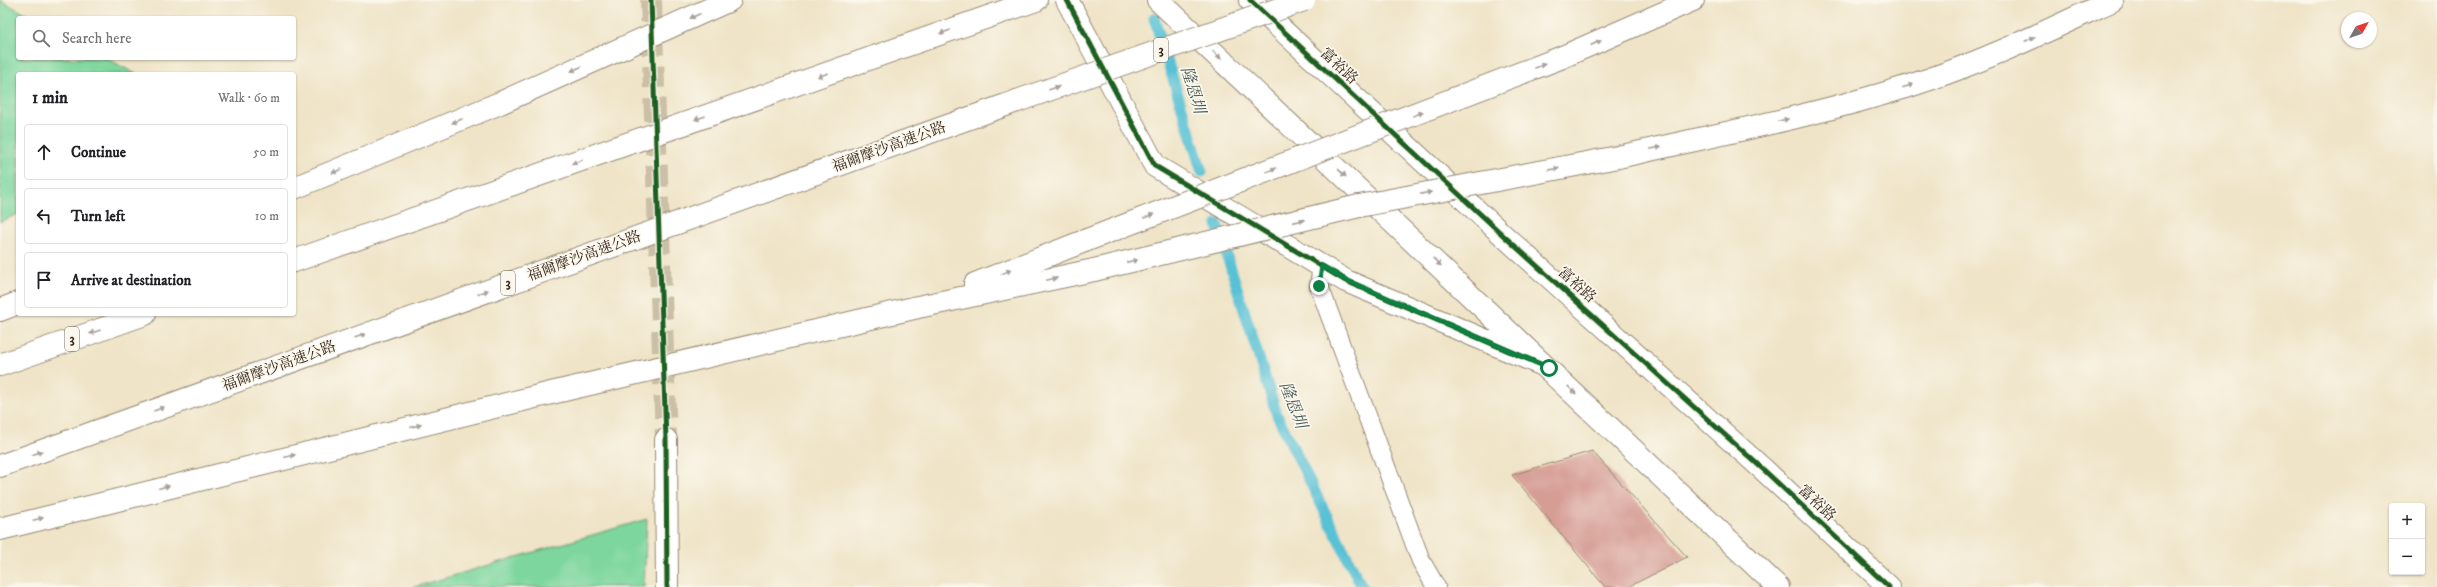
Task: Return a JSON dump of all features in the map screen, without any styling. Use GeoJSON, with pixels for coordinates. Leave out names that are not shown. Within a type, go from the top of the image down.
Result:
{"type":"FeatureCollection","features":[{"type":"Feature","properties":{"kind":"main road"},"geometry":{"type":"LineString","coordinates":[[296,187],[500,103],[730,0]]}},
{"type":"Feature","properties":{"kind":"main road"},"geometry":{"type":"LineString","coordinates":[[296,260],[1036,0]]}},
{"type":"Feature","properties":{"kind":"main road"},"geometry":{"type":"LineString","coordinates":[[1068,0],[1155,166],[1346,280],[1549,368]]}},
{"type":"Feature","properties":{"kind":"main road"},"geometry":{"type":"LineString","coordinates":[[1158,0],[1549,368],[1778,587]]}},
{"type":"Feature","properties":{"kind":"main road","name":"富裕路"},"geometry":{"type":"LineString","coordinates":[[1250,0],[1499,231],[1759,466],[1889,587]]}},
{"type":"Feature","properties":{"kind":"main road","name":"福爾摩沙高速公路"},"geometry":{"type":"LineString","coordinates":[[0,466],[1017,101],[1304,0]]}},
{"type":"Feature","properties":{"kind":"main road"},"geometry":{"type":"LineString","coordinates":[[918,307],[1087,240],[1560,58],[1693,0]]}},
{"type":"Feature","properties":{"kind":"main road"},"geometry":{"type":"LineString","coordinates":[[0,528],[539,396],[918,307],[1094,270],[1359,206],[1618,157],[1798,117],[1910,86],[2025,42],[2113,0]]}},
{"type":"Feature","properties":{"kind":"main road"},"geometry":{"type":"LineString","coordinates":[[0,310],[16,304]]}},
{"type":"Feature","properties":{"kind":"main road","name":"3"},"geometry":{"type":"LineString","coordinates":[[0,365],[139,316]]}},
{"type":"Feature","properties":{"kind":"main road"},"geometry":{"type":"LineString","coordinates":[[666,440],[667,587]]}},
{"type":"Feature","properties":{"kind":"lane"},"geometry":{"type":"LineString","coordinates":[[1322,266],[1319,286],[1421,561],[1436,587]]}},
{"type":"Feature","properties":{"kind":"green space"},"geometry":{"type":"Polygon","coordinates":[[[0,0],[29,16],[16,16],[16,60],[110,60],[132,72],[16,72],[16,215],[0,222],[0,0]]]}},
{"type":"Feature","properties":{"kind":"green space"},"geometry":{"type":"Polygon","coordinates":[[[647,519],[644,587],[414,587],[647,519]]]}},
{"type":"Feature","properties":{"kind":"building"},"geometry":{"type":"Polygon","coordinates":[[[1592,451],[1687,557],[1628,587],[1605,587],[1512,475],[1592,451]]]}},
{"type":"Feature","properties":{"kind":"waterway","name":"隆恩圳"},"geometry":{"type":"LineString","coordinates":[[1154,18],[1202,172]]}},
{"type":"Feature","properties":{"kind":"waterway","name":"隆恩圳"},"geometry":{"type":"LineString","coordinates":[[1217,224],[1277,415],[1362,587]]}},
{"type":"Feature","properties":{"kind":"tunnel"},"geometry":{"type":"LineString","coordinates":[[651,0],[666,440]]}},
{"type":"Feature","properties":{"kind":"cycle path"},"geometry":{"type":"LineString","coordinates":[[651,0],[666,440],[667,587]]}},
{"type":"Feature","properties":{"kind":"cycle path"},"geometry":{"type":"LineString","coordinates":[[1067,0],[1155,166],[1346,281],[1549,368]]}},
{"type":"Feature","properties":{"kind":"cycle path"},"geometry":{"type":"LineString","coordinates":[[1250,0],[1505,237],[1765,471],[1889,587]]}},
{"type":"Feature","properties":{"kind":"route"},"geometry":{"type":"LineString","coordinates":[[1319,286],[1322,266],[1346,280],[1549,368]]}}]}
